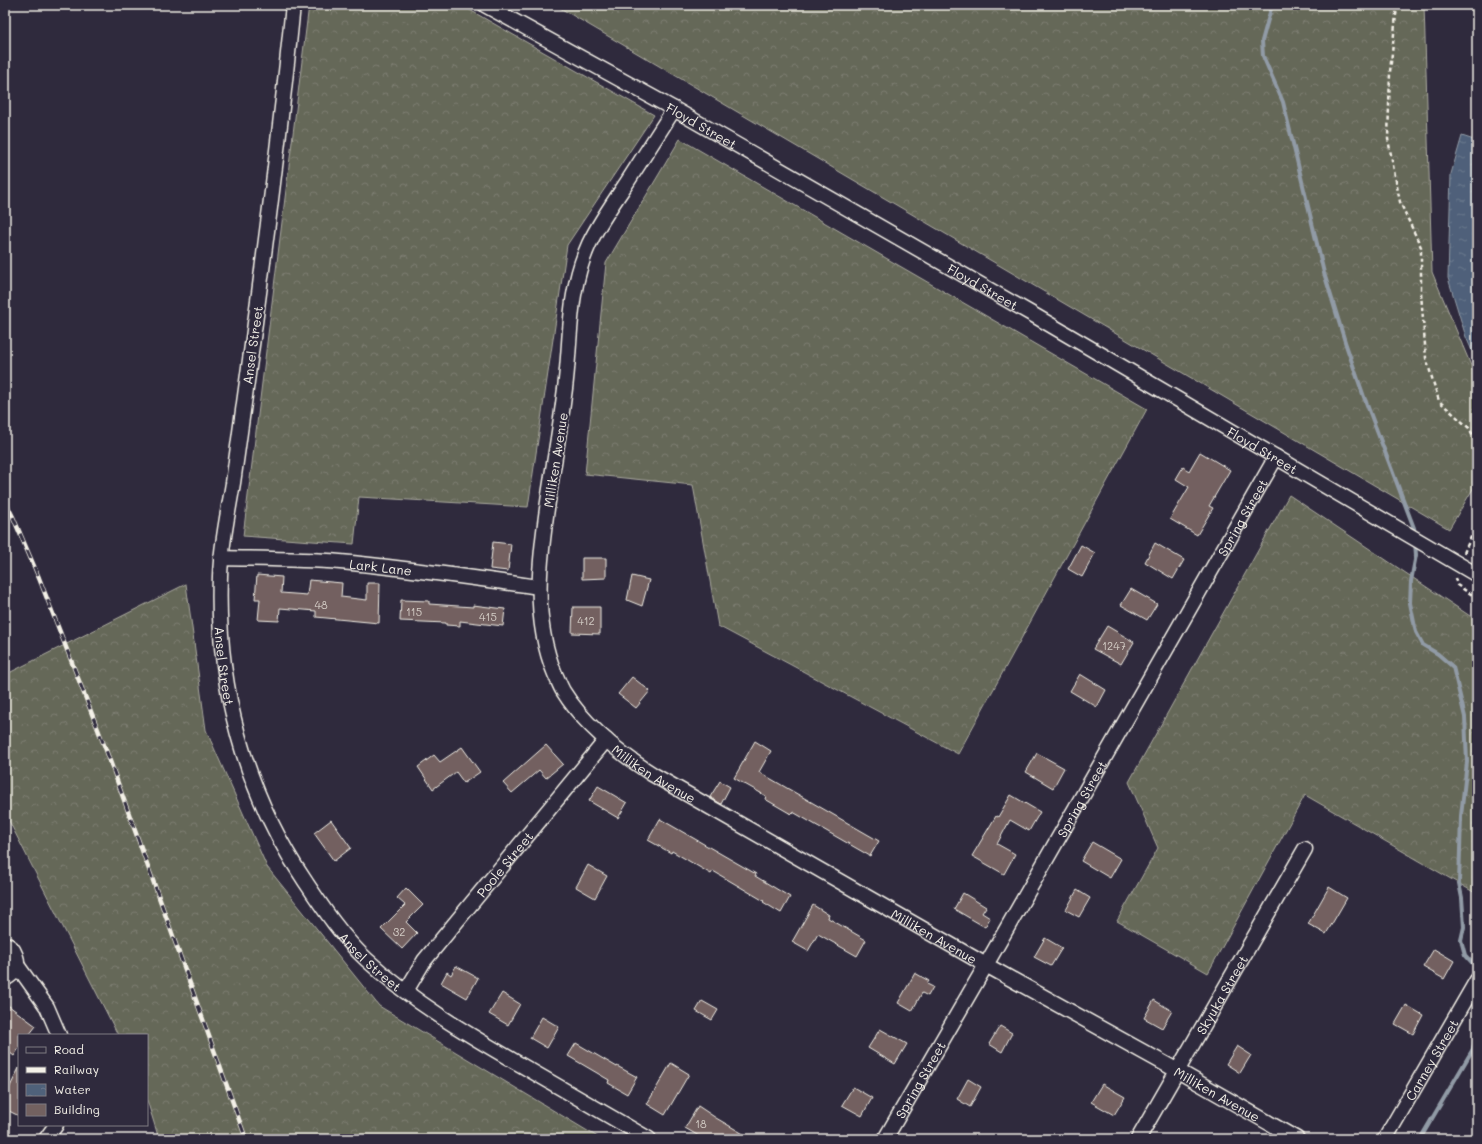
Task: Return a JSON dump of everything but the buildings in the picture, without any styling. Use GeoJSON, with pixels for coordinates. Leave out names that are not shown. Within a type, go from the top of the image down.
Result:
{"type":"FeatureCollection","features":[{"type":"Feature","properties":{"kind":"street","name":"Ansel Street"},"geometry":{"type":"LineString","coordinates":[[293,5],[273,195],[234,480],[221,558],[221,641],[226,684],[237,733],[247,768],[264,808],[293,863],[328,914],[366,959],[406,991],[456,1027],[649,1139]]}},
{"type":"Feature","properties":{"kind":"street","name":"Floyd Street"},"geometry":{"type":"LineString","coordinates":[[485,5],[674,109],[1038,317],[1477,575]]}},
{"type":"Feature","properties":{"kind":"street","name":"Milliken Avenue"},"geometry":{"type":"LineString","coordinates":[[674,109],[605,215],[589,244],[578,276],[571,308],[565,394],[544,531],[539,587],[543,639],[550,662],[562,690],[587,721],[606,740],[652,774],[986,966],[1178,1071],[1298,1139]]}},
{"type":"Feature","properties":{"kind":"street","name":"Spring Street"},"geometry":{"type":"LineString","coordinates":[[885,1139],[986,966],[1276,458]]}},
{"type":"Feature","properties":{"kind":"street","name":"Lark Lane"},"geometry":{"type":"LineString","coordinates":[[221,558],[341,562],[539,587]]}},
{"type":"Feature","properties":{"kind":"street","name":"Poole Street"},"geometry":{"type":"LineString","coordinates":[[406,991],[424,961],[606,740]]}},
{"type":"Feature","properties":{"kind":"street","name":"Skyuka Street"},"geometry":{"type":"LineString","coordinates":[[1138,1139],[1305,849]]}},
{"type":"Feature","properties":{"kind":"street"},"geometry":{"type":"LineString","coordinates":[[5,944],[9,946],[16,957],[17,965],[47,1007],[59,1034]]}},
{"type":"Feature","properties":{"kind":"street"},"geometry":{"type":"LineString","coordinates":[[5,979],[14,972],[17,965]]}},
{"type":"Feature","properties":{"kind":"street","name":"Carney Street"},"geometry":{"type":"LineString","coordinates":[[1385,1139],[1475,984]]}},
{"type":"Feature","properties":{"kind":"street"},"geometry":{"type":"LineString","coordinates":[[46,1139],[55,1126]]}},
{"type":"Feature","properties":{"kind":"path"},"geometry":{"type":"LineString","coordinates":[[1397,5],[1390,72],[1388,139],[1400,202],[1421,247],[1421,293],[1426,358],[1439,401],[1469,428],[1477,443]]}},
{"type":"Feature","properties":{"kind":"path"},"geometry":{"type":"LineString","coordinates":[[1459,564],[1477,524]]}},
{"type":"Feature","properties":{"kind":"green space"},"geometry":{"type":"Polygon","coordinates":[[[309,5],[461,5],[654,115],[567,245],[528,507],[359,497],[354,544],[243,536],[309,5]]]}},
{"type":"Feature","properties":{"kind":"green space"},"geometry":{"type":"Polygon","coordinates":[[[555,5],[1424,5],[1432,272],[1477,380],[1477,482],[1449,529],[555,5]]]}},
{"type":"Feature","properties":{"kind":"green space"},"geometry":{"type":"Polygon","coordinates":[[[680,139],[1147,409],[958,754],[718,626],[693,485],[585,474],[606,263],[680,139]]]}},
{"type":"Feature","properties":{"kind":"green space"},"geometry":{"type":"Polygon","coordinates":[[[1289,495],[1477,622],[1477,894],[1305,795],[1208,973],[1117,921],[1158,848],[1129,782],[1289,495]]]}},
{"type":"Feature","properties":{"kind":"green space"},"geometry":{"type":"Polygon","coordinates":[[[186,584],[206,730],[267,867],[379,1006],[601,1139],[159,1139],[148,1103],[148,1034],[117,1034],[5,813],[5,675],[186,584]]]}},
{"type":"Feature","properties":{"kind":"water"},"geometry":{"type":"Polygon","coordinates":[[[1462,136],[1477,141],[1477,362],[1466,337],[1448,278],[1451,174],[1462,136]]]}},
{"type":"Feature","properties":{"kind":"waterway"},"geometry":{"type":"LineString","coordinates":[[1272,5],[1262,41],[1263,56],[1283,102],[1324,273],[1346,345],[1364,397],[1414,528],[1415,535]]}},
{"type":"Feature","properties":{"kind":"waterway"},"geometry":{"type":"LineString","coordinates":[[1415,542],[1416,555],[1411,581],[1410,603],[1416,632],[1423,645],[1438,654],[1453,667],[1465,717],[1467,762],[1461,816],[1459,883],[1462,898],[1464,927],[1461,940],[1465,955],[1477,968]]}},
{"type":"Feature","properties":{"kind":"waterway"},"geometry":{"type":"LineString","coordinates":[[1420,1139],[1473,1049],[1477,1031]]}},
{"type":"Feature","properties":{"kind":"railway"},"geometry":{"type":"LineString","coordinates":[[5,501],[39,578],[106,750],[246,1139]]}}]}
